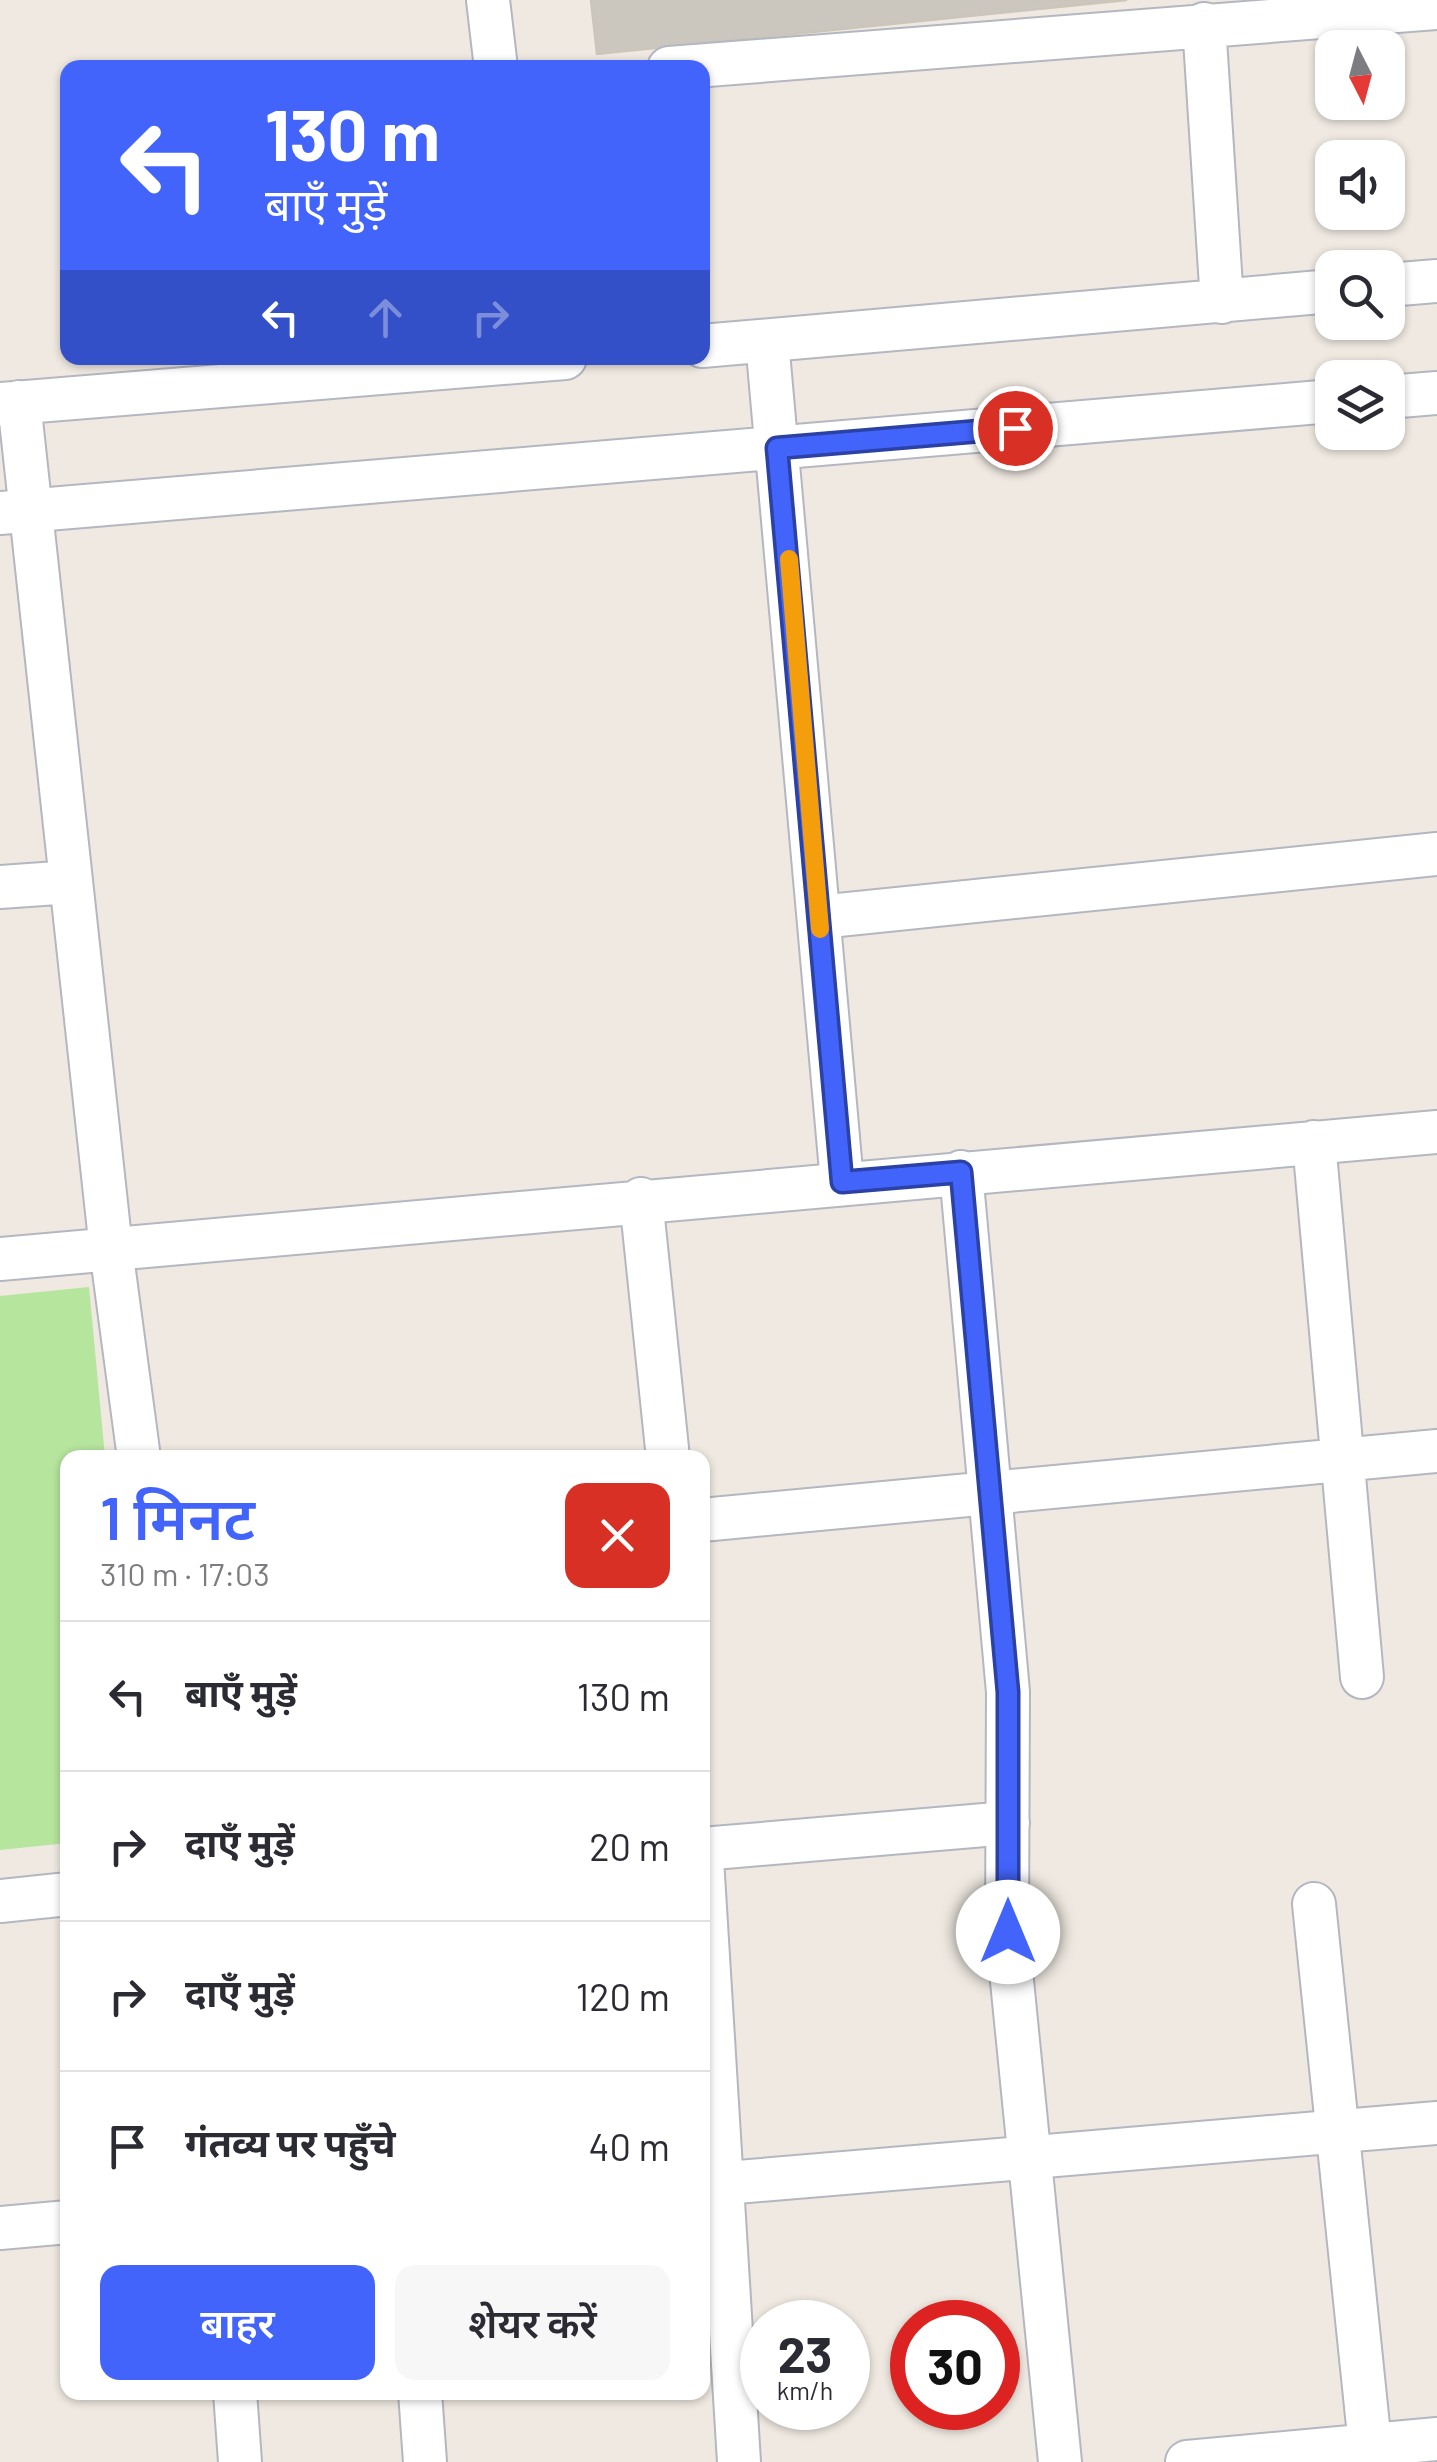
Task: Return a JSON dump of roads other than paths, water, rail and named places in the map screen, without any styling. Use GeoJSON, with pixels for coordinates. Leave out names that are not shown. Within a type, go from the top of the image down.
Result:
{"type":"FeatureCollection","features":[{"type":"Feature","properties":{"kind":"street"},"geometry":{"type":"LineString","coordinates":[[488,0],[495,60]]}},
{"type":"Feature","properties":{"kind":"street"},"geometry":{"type":"LineString","coordinates":[[710,65],[1437,8]]}},
{"type":"Feature","properties":{"kind":"street"},"geometry":{"type":"LineString","coordinates":[[1204,24],[1222,302]]}},
{"type":"Feature","properties":{"kind":"street"},"geometry":{"type":"LineString","coordinates":[[1405,284],[1437,280]]}},
{"type":"Feature","properties":{"kind":"street"},"geometry":{"type":"LineString","coordinates":[[710,345],[1315,293]]}},
{"type":"Feature","properties":{"kind":"street"},"geometry":{"type":"LineString","coordinates":[[768,341],[842,1182]]}},
{"type":"Feature","properties":{"kind":"street"},"geometry":{"type":"LineString","coordinates":[[138,1450],[111,1249],[71,882],[15,511],[10,403],[458,365]]}},
{"type":"Feature","properties":{"kind":"street"},"geometry":{"type":"LineString","coordinates":[[1405,395],[1437,392]]}},
{"type":"Feature","properties":{"kind":"street"},"geometry":{"type":"LineString","coordinates":[[15,511],[1315,402]]}},
{"type":"Feature","properties":{"kind":"street"},"geometry":{"type":"LineString","coordinates":[[819,918],[1437,854]]}},
{"type":"Feature","properties":{"kind":"street"},"geometry":{"type":"LineString","coordinates":[[0,887],[71,882]]}},
{"type":"Feature","properties":{"kind":"street"},"geometry":{"type":"LineString","coordinates":[[0,1258],[1437,1132]]}},
{"type":"Feature","properties":{"kind":"street"},"geometry":{"type":"LineString","coordinates":[[1314,1142],[1362,1677]]}},
{"type":"Feature","properties":{"kind":"street"},"geometry":{"type":"LineString","coordinates":[[961,1172],[1008,1692],[1008,1932],[1060,2462]]}},
{"type":"Feature","properties":{"kind":"street"},"geometry":{"type":"LineString","coordinates":[[642,1199],[667,1450]]}},
{"type":"Feature","properties":{"kind":"street"},"geometry":{"type":"LineString","coordinates":[[710,1519],[1437,1451]]}},
{"type":"Feature","properties":{"kind":"street"},"geometry":{"type":"LineString","coordinates":[[710,1848],[1008,1824]]}},
{"type":"Feature","properties":{"kind":"street"},"geometry":{"type":"LineString","coordinates":[[0,1901],[60,1895]]}},
{"type":"Feature","properties":{"kind":"street"},"geometry":{"type":"LineString","coordinates":[[1314,1904],[1370,2445]]}},
{"type":"Feature","properties":{"kind":"street"},"geometry":{"type":"LineString","coordinates":[[710,2108],[712,2184],[738,2462]]}},
{"type":"Feature","properties":{"kind":"street"},"geometry":{"type":"LineString","coordinates":[[712,2184],[1437,2123]]}},
{"type":"Feature","properties":{"kind":"street"},"geometry":{"type":"LineString","coordinates":[[0,2228],[60,2223]]}},
{"type":"Feature","properties":{"kind":"street"},"geometry":{"type":"LineString","coordinates":[[236,2400],[240,2462]]}},
{"type":"Feature","properties":{"kind":"street"},"geometry":{"type":"LineString","coordinates":[[421,2400],[425,2462]]}},
{"type":"Feature","properties":{"kind":"street"},"geometry":{"type":"LineString","coordinates":[[1187,2462],[1437,2439]]}}]}
